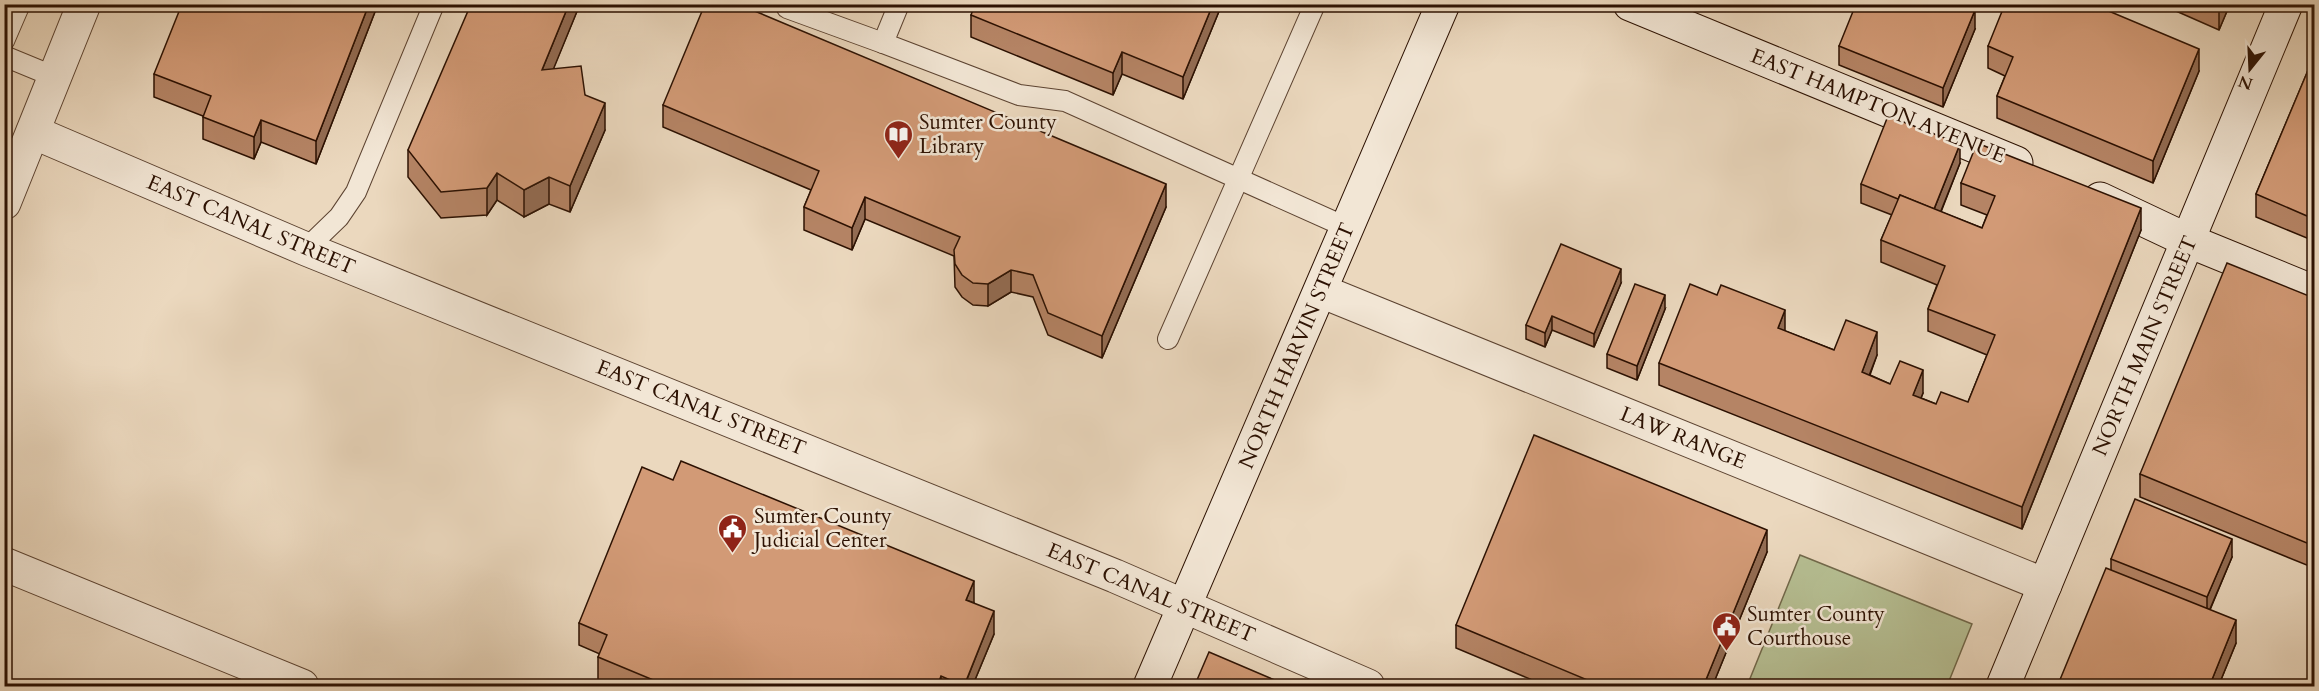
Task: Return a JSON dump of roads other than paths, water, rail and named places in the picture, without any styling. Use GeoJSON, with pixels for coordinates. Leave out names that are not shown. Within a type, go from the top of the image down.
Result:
{"type":"FeatureCollection","features":[{"type":"Feature","properties":{"kind":"street"},"geometry":{"type":"LineString","coordinates":[[4,203],[84,4]]}},
{"type":"Feature","properties":{"kind":"street","name":"NORTH HARVIN STREET"},"geometry":{"type":"LineString","coordinates":[[1150,687],[1443,4]]}},
{"type":"Feature","properties":{"kind":"street","name":"EAST HAMPTON AVENUE"},"geometry":{"type":"LineString","coordinates":[[1630,4],[2134,213],[2189,242],[2314,292]]}},
{"type":"Feature","properties":{"kind":"street","name":"NORTH MAIN STREET"},"geometry":{"type":"LineString","coordinates":[[2003,687],[2286,4]]}},
{"type":"Feature","properties":{"kind":"street","name":"EAST CANAL STREET"},"geometry":{"type":"LineString","coordinates":[[33,132],[306,249],[542,342],[1183,606],[1368,687]]}},
{"type":"Feature","properties":{"kind":"street","name":"LAW RANGE"},"geometry":{"type":"LineString","coordinates":[[1321,291],[2045,585]]}},
{"type":"Feature","properties":{"kind":"street"},"geometry":{"type":"LineString","coordinates":[[4,564],[302,687]]}},
{"type":"Feature","properties":{"kind":"lane"},"geometry":{"type":"LineString","coordinates":[[4,41],[20,4]]}},
{"type":"Feature","properties":{"kind":"lane"},"geometry":{"type":"LineString","coordinates":[[306,249],[339,217],[356,192],[434,4]]}},
{"type":"Feature","properties":{"kind":"lane"},"geometry":{"type":"LineString","coordinates":[[883,42],[899,4]]}},
{"type":"Feature","properties":{"kind":"lane"},"geometry":{"type":"LineString","coordinates":[[1168,339],[1315,4]]}},
{"type":"Feature","properties":{"kind":"lane"},"geometry":{"type":"LineString","coordinates":[[785,6],[1019,95],[1065,100],[1348,228]]}},
{"type":"Feature","properties":{"kind":"lane"},"geometry":{"type":"LineString","coordinates":[[4,56],[55,77]]}},
{"type":"Feature","properties":{"kind":"place","name":"Sumter County Library"},"geometry":{"type":"Point","coordinates":[898,160]}},
{"type":"Feature","properties":{"kind":"place","name":"Sumter County Judicial Center"},"geometry":{"type":"Point","coordinates":[733,554]}},
{"type":"Feature","properties":{"kind":"place","name":"Sumter County Courthouse"},"geometry":{"type":"Point","coordinates":[1726,652]}}]}
